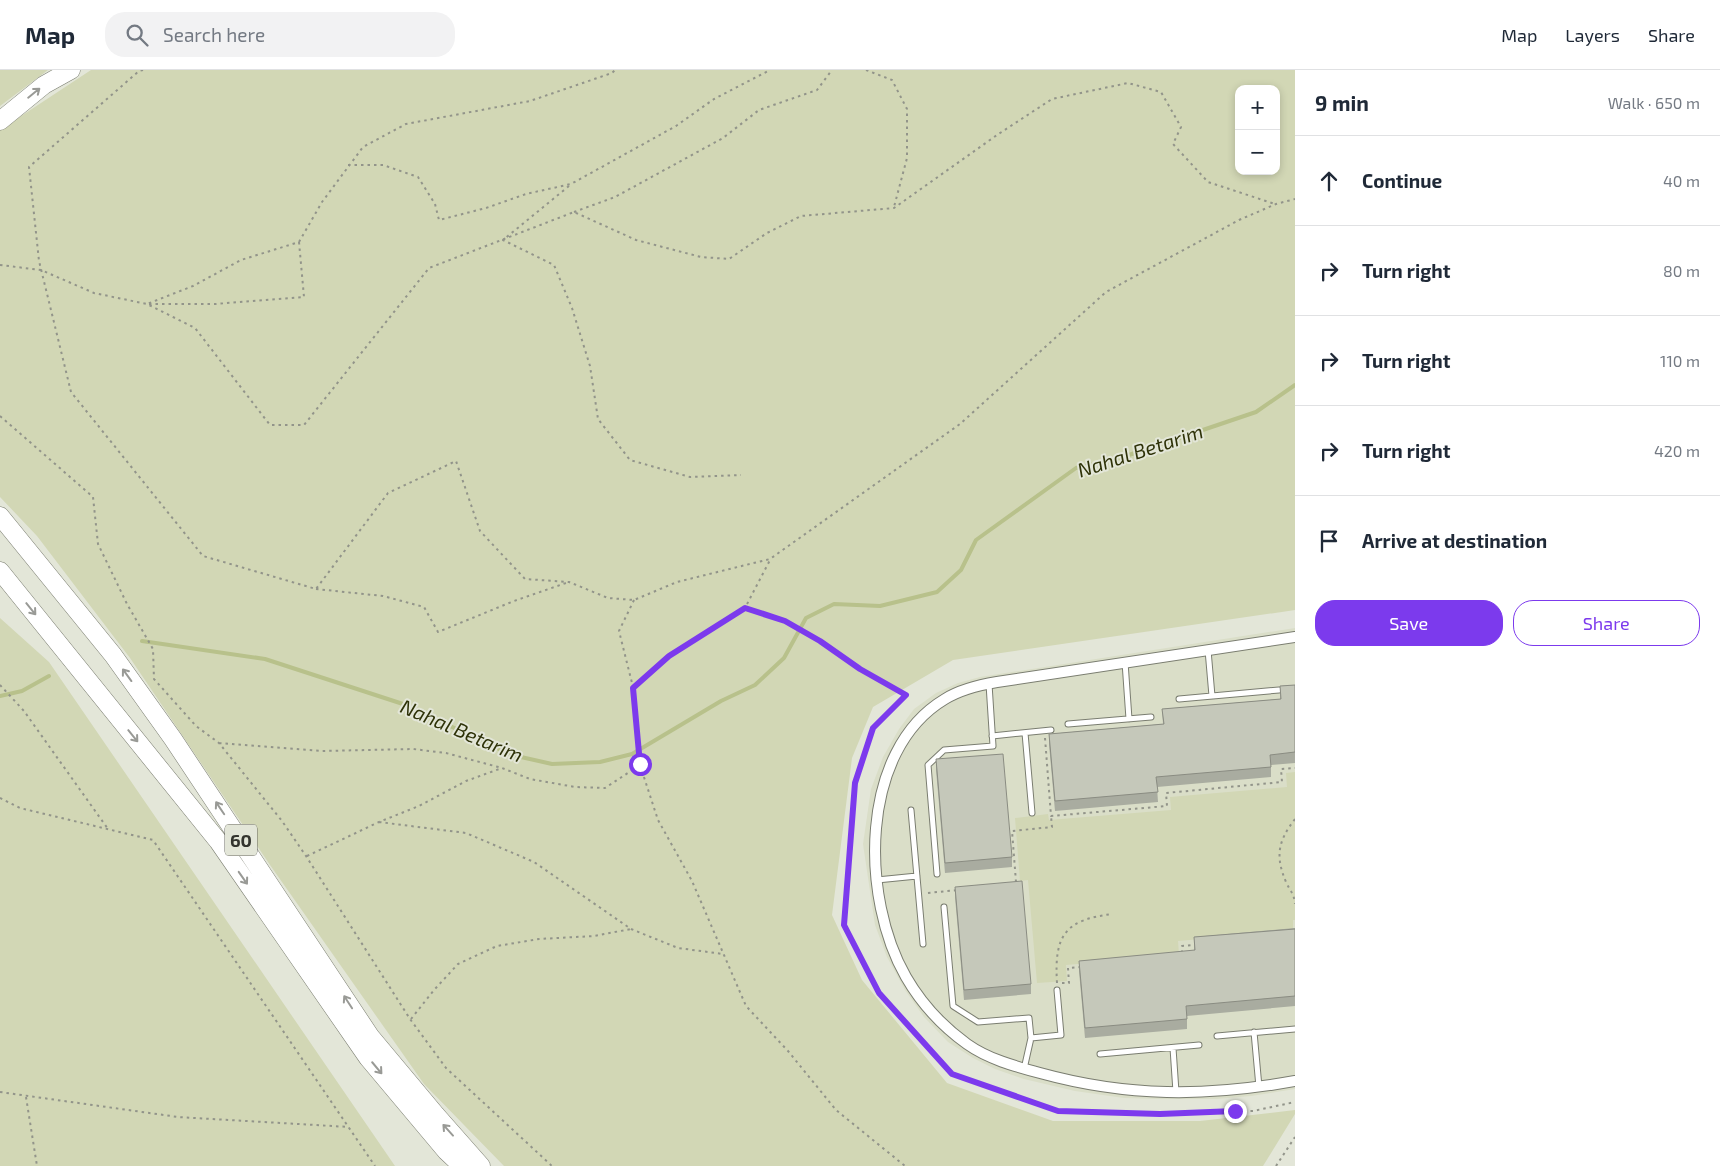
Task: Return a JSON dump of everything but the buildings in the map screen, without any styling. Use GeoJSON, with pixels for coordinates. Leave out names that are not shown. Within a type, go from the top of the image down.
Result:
{"type":"FeatureCollection","features":[{"type":"Feature","properties":{"kind":"highway"},"geometry":{"type":"LineString","coordinates":[[0,121],[44,85],[71,70]]}},
{"type":"Feature","properties":{"kind":"highway","name":"60"},"geometry":{"type":"LineString","coordinates":[[0,516],[113,655],[173,739],[370,1036],[481,1166]]}},
{"type":"Feature","properties":{"kind":"highway","name":"60"},"geometry":{"type":"LineString","coordinates":[[0,572],[218,842],[368,1058],[446,1151],[462,1166]]}},
{"type":"Feature","properties":{"kind":"street"},"geometry":{"type":"LineString","coordinates":[[1295,637],[989,684],[970,688],[944,699],[923,716],[904,738],[890,766],[881,799],[875,837],[876,880],[882,915],[892,947],[905,976],[923,1003],[944,1026],[968,1045],[994,1059],[1024,1069],[1115,1089],[1176,1093],[1224,1092],[1295,1081]]}},
{"type":"Feature","properties":{"kind":"lane"},"geometry":{"type":"LineString","coordinates":[[1208,650],[1212,696]]}},
{"type":"Feature","properties":{"kind":"lane"},"geometry":{"type":"LineString","coordinates":[[1125,662],[1130,719]]}},
{"type":"Feature","properties":{"kind":"lane"},"geometry":{"type":"LineString","coordinates":[[937,874],[928,765],[944,750],[993,746],[989,684]]}},
{"type":"Feature","properties":{"kind":"lane"},"geometry":{"type":"LineString","coordinates":[[1179,699],[1279,690]]}},
{"type":"Feature","properties":{"kind":"lane"},"geometry":{"type":"LineString","coordinates":[[1068,724],[1151,717]]}},
{"type":"Feature","properties":{"kind":"lane"},"geometry":{"type":"LineString","coordinates":[[992,736],[1052,730]]}},
{"type":"Feature","properties":{"kind":"lane"},"geometry":{"type":"LineString","coordinates":[[1025,733],[1032,813]]}},
{"type":"Feature","properties":{"kind":"lane"},"geometry":{"type":"LineString","coordinates":[[911,810],[922,944]]}},
{"type":"Feature","properties":{"kind":"lane"},"geometry":{"type":"LineString","coordinates":[[876,880],[917,876]]}},
{"type":"Feature","properties":{"kind":"lane"},"geometry":{"type":"LineString","coordinates":[[944,907],[953,1006],[978,1022],[1029,1018],[1031,1038],[1024,1069]]}},
{"type":"Feature","properties":{"kind":"lane"},"geometry":{"type":"LineString","coordinates":[[1031,1038],[1061,1035],[1057,990]]}},
{"type":"Feature","properties":{"kind":"lane"},"geometry":{"type":"LineString","coordinates":[[1217,1036],[1295,1029]]}},
{"type":"Feature","properties":{"kind":"lane"},"geometry":{"type":"LineString","coordinates":[[1254,1032],[1259,1087]]}},
{"type":"Feature","properties":{"kind":"lane"},"geometry":{"type":"LineString","coordinates":[[1100,1054],[1199,1045]]}},
{"type":"Feature","properties":{"kind":"lane"},"geometry":{"type":"LineString","coordinates":[[1173,1048],[1176,1093]]}},
{"type":"Feature","properties":{"kind":"path"},"geometry":{"type":"LineString","coordinates":[[143,70],[139,71],[29,167],[39,261],[71,392],[203,556],[316,590],[383,596],[424,608],[438,632],[514,601],[569,582]]}},
{"type":"Feature","properties":{"kind":"path"},"geometry":{"type":"LineString","coordinates":[[0,265],[42,270],[94,293],[147,304],[215,304],[304,297],[299,242],[322,202],[363,147],[406,124],[530,101],[612,73],[615,70]]}},
{"type":"Feature","properties":{"kind":"path"},"geometry":{"type":"LineString","coordinates":[[503,240],[571,184],[676,126],[714,99],[770,70]]}},
{"type":"Feature","properties":{"kind":"path"},"geometry":{"type":"LineString","coordinates":[[147,304],[195,328],[270,426],[304,426],[429,268],[615,197],[723,138],[759,110],[817,90],[832,70]]}},
{"type":"Feature","properties":{"kind":"path"},"geometry":{"type":"LineString","coordinates":[[866,70],[892,80],[908,109],[907,158],[894,208]]}},
{"type":"Feature","properties":{"kind":"path"},"geometry":{"type":"LineString","coordinates":[[574,212],[636,240],[701,256],[729,258],[767,233],[801,216],[894,208],[1052,99],[1128,84],[1161,92],[1181,126],[1173,144],[1208,182],[1276,204]]}},
{"type":"Feature","properties":{"kind":"path"},"geometry":{"type":"LineString","coordinates":[[348,165],[382,165],[418,177],[435,204],[439,220],[486,208],[526,194],[571,184]]}},
{"type":"Feature","properties":{"kind":"path"},"geometry":{"type":"LineString","coordinates":[[316,590],[388,493],[456,461],[480,531],[524,579],[569,582],[608,598],[634,600],[677,582],[770,559],[960,424],[1106,292],[1239,220],[1276,204],[1295,199]]}},
{"type":"Feature","properties":{"kind":"path"},"geometry":{"type":"LineString","coordinates":[[503,240],[554,265],[572,308],[590,366],[598,419],[630,460],[690,477],[741,475]]}},
{"type":"Feature","properties":{"kind":"path"},"geometry":{"type":"LineString","coordinates":[[147,304],[193,286],[241,260],[299,242]]}},
{"type":"Feature","properties":{"kind":"path"},"geometry":{"type":"LineString","coordinates":[[0,416],[93,498],[98,544],[126,604],[153,649],[154,679],[196,726],[219,743],[282,821],[410,1019],[446,1068],[552,1166]]}},
{"type":"Feature","properties":{"kind":"path"},"geometry":{"type":"LineString","coordinates":[[633,688],[669,656],[745,608],[770,559]]}},
{"type":"Feature","properties":{"kind":"path"},"geometry":{"type":"LineString","coordinates":[[634,600],[619,631],[633,688],[640,764],[658,820],[692,881],[746,1006],[788,1051],[836,1110],[905,1166]]}},
{"type":"Feature","properties":{"kind":"path"},"geometry":{"type":"LineString","coordinates":[[745,608],[785,621],[820,641],[860,669],[906,695],[873,728],[855,783],[844,925],[879,993],[952,1074],[1058,1111],[1160,1114],[1254,1110],[1295,1102]]}},
{"type":"Feature","properties":{"kind":"path"},"geometry":{"type":"LineString","coordinates":[[0,684],[24,711],[108,829]]}},
{"type":"Feature","properties":{"kind":"path"},"geometry":{"type":"LineString","coordinates":[[1016,885],[1012,831],[1052,827],[1044,731]]}},
{"type":"Feature","properties":{"kind":"path"},"geometry":{"type":"LineString","coordinates":[[219,743],[322,751],[413,749],[446,753],[502,768],[530,779],[575,787],[605,788],[640,764]]}},
{"type":"Feature","properties":{"kind":"path"},"geometry":{"type":"LineString","coordinates":[[306,856],[379,822],[419,806],[466,781],[502,768]]}},
{"type":"Feature","properties":{"kind":"path"},"geometry":{"type":"LineString","coordinates":[[1051,816],[1167,806],[1166,792],[1282,782],[1281,769],[1295,768]]}},
{"type":"Feature","properties":{"kind":"path"},"geometry":{"type":"LineString","coordinates":[[0,798],[20,808],[153,840],[376,1166]]}},
{"type":"Feature","properties":{"kind":"path"},"geometry":{"type":"LineString","coordinates":[[1295,819],[1284,834],[1279,853],[1285,880],[1294,894],[1295,904]]}},
{"type":"Feature","properties":{"kind":"path"},"geometry":{"type":"LineString","coordinates":[[379,822],[466,834],[534,862],[630,929],[678,948],[724,954]]}},
{"type":"Feature","properties":{"kind":"path"},"geometry":{"type":"LineString","coordinates":[[918,894],[958,890]]}},
{"type":"Feature","properties":{"kind":"path"},"geometry":{"type":"LineString","coordinates":[[1057,990],[1056,963],[1062,937],[1068,929],[1087,918],[1112,914]]}},
{"type":"Feature","properties":{"kind":"path"},"geometry":{"type":"LineString","coordinates":[[410,1019],[458,964],[497,946],[539,939],[594,936],[630,929]]}},
{"type":"Feature","properties":{"kind":"path"},"geometry":{"type":"LineString","coordinates":[[1183,958],[1182,946],[1201,944]]}},
{"type":"Feature","properties":{"kind":"path"},"geometry":{"type":"LineString","coordinates":[[1057,984],[1069,983],[1068,968],[1087,966]]}},
{"type":"Feature","properties":{"kind":"path"},"geometry":{"type":"LineString","coordinates":[[0,1092],[178,1117],[349,1127]]}},
{"type":"Feature","properties":{"kind":"path"},"geometry":{"type":"LineString","coordinates":[[26,1096],[36,1166]]}},
{"type":"Feature","properties":{"kind":"path"},"geometry":{"type":"LineString","coordinates":[[1276,1166],[1295,1137]]}},
{"type":"Feature","properties":{"kind":"shaded area"},"geometry":{"type":"Polygon","coordinates":[[[0,70],[48,70],[0,106],[0,70]]]}},
{"type":"Feature","properties":{"kind":"shaded area"},"geometry":{"type":"Polygon","coordinates":[[[91,70],[1295,70],[1295,610],[953,660],[873,707],[852,758],[832,915],[862,980],[947,1083],[1053,1121],[1200,1121],[1295,1110],[1295,1114],[1263,1166],[504,1166],[424,1084],[270,865],[130,658],[37,536],[0,497],[0,130],[91,70]]]}},
{"type":"Feature","properties":{"kind":"shaded area"},"geometry":{"type":"Polygon","coordinates":[[[0,618],[49,662],[395,1166],[0,1166],[0,618]]]}},
{"type":"Feature","properties":{"kind":"shaded area"},"geometry":{"type":"Polygon","coordinates":[[[1295,628],[1295,1089],[1216,1099],[1124,1098],[1075,1091],[1024,1079],[995,1069],[948,1042],[924,1017],[905,990],[887,957],[875,925],[863,844],[871,789],[883,757],[899,729],[914,709],[936,693],[958,683],[980,677],[1295,628]]]}},
{"type":"Feature","properties":{"kind":"shaded area"},"geometry":{"type":"Polygon","coordinates":[[[1295,772],[1295,920],[1293,920],[1293,931],[1178,941],[1179,955],[1066,965],[1067,981],[1037,983],[1028,880],[1020,881],[1015,818],[1048,814],[1049,820],[1171,810],[1170,797],[1287,787],[1286,773],[1295,772]]]}},
{"type":"Feature","properties":{"kind":"waterway","name":"Nahal Betarim"},"geometry":{"type":"LineString","coordinates":[[142,641],[265,659],[403,704],[512,755],[552,764],[600,762],[632,754],[721,701],[755,685],[784,658],[806,618],[834,604],[880,606],[937,592],[961,570],[976,540],[1076,468],[1120,458],[1256,412],[1295,385]]}},
{"type":"Feature","properties":{"kind":"waterway","name":"Nahal Betarim"},"geometry":{"type":"LineString","coordinates":[[0,696],[22,691],[49,676]]}},
{"type":"Feature","properties":{"kind":"route"},"geometry":{"type":"LineString","coordinates":[[640,764],[633,688],[669,656],[745,608],[785,621],[820,641],[860,669],[906,695],[873,728],[855,783],[844,925],[879,993],[952,1074],[1058,1111],[1160,1114],[1235,1111]]}}]}
